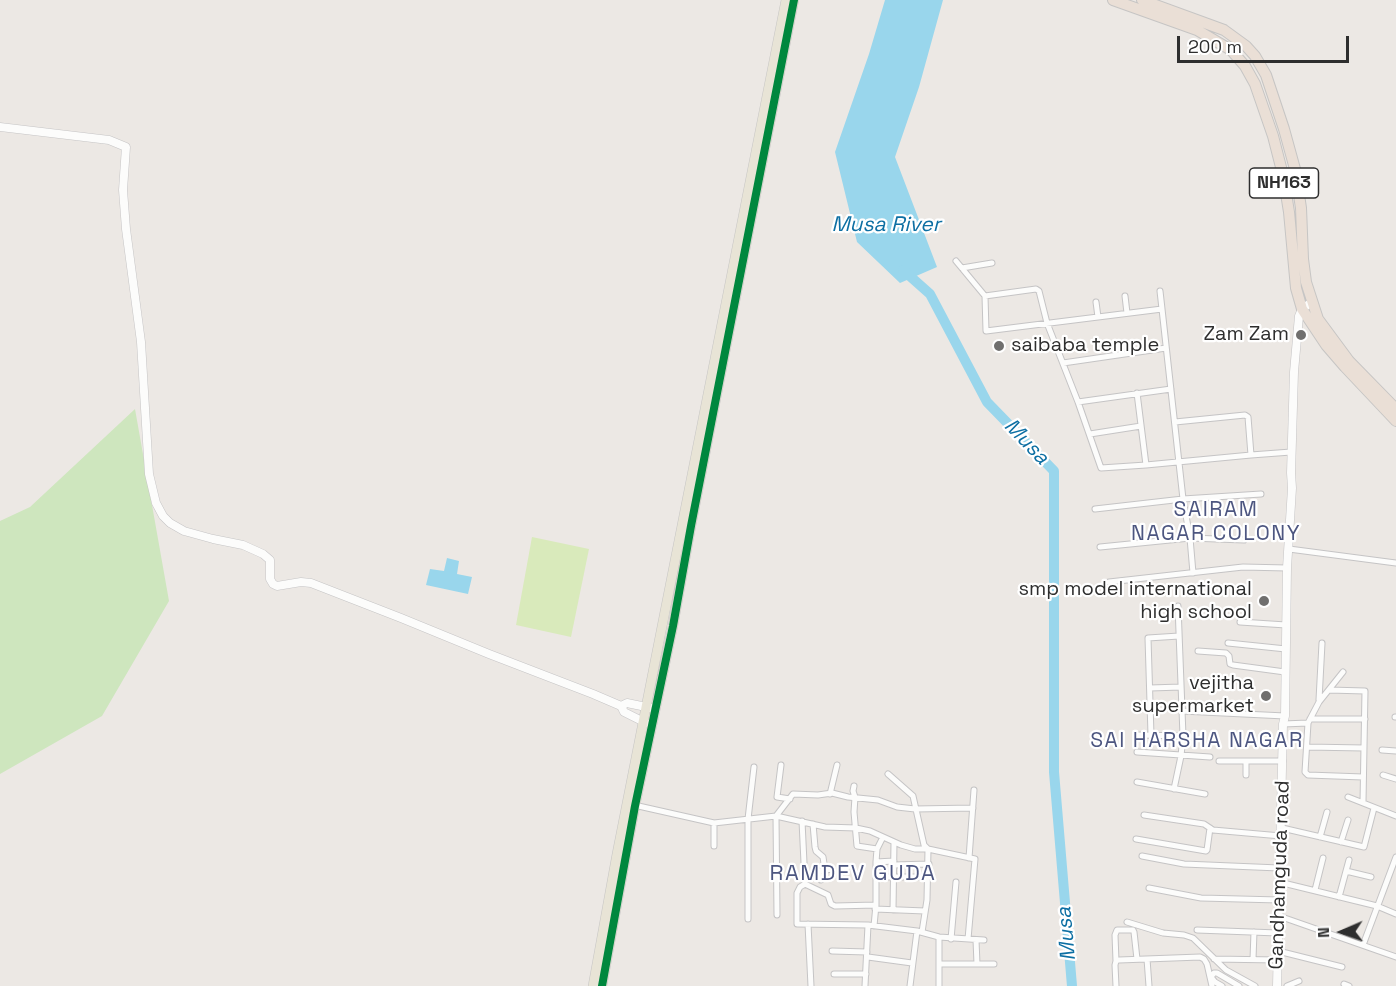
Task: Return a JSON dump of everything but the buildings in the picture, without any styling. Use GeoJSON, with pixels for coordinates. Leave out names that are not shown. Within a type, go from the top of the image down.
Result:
{"type":"FeatureCollection","features":[{"type":"Feature","properties":{"kind":"highway","name":"NH163"},"geometry":{"type":"LineString","coordinates":[[1113,0],[1197,30],[1231,51],[1245,66],[1255,84],[1273,135],[1283,175],[1296,288],[1302,309],[1326,345],[1396,421]]}},
{"type":"Feature","properties":{"kind":"highway","name":"NH163"},"geometry":{"type":"LineString","coordinates":[[1142,0],[1224,30],[1246,46],[1255,56],[1266,75],[1295,170],[1301,208],[1306,282],[1318,319],[1349,361],[1396,409]]}},
{"type":"Feature","properties":{"kind":"main road"},"geometry":{"type":"LineString","coordinates":[[651,708],[786,0]]}},
{"type":"Feature","properties":{"kind":"main road"},"geometry":{"type":"LineString","coordinates":[[593,986],[794,0]]}},
{"type":"Feature","properties":{"kind":"main road"},"geometry":{"type":"LineString","coordinates":[[602,986],[631,805]]}},
{"type":"Feature","properties":{"kind":"street"},"geometry":{"type":"LineString","coordinates":[[0,127],[109,140],[126,147],[123,190],[141,342],[148,464],[156,503],[170,523],[184,531],[243,545],[263,554],[270,561],[270,579],[277,586],[301,582],[311,583],[593,694],[621,706],[624,712],[647,723]]}},
{"type":"Feature","properties":{"kind":"street"},"geometry":{"type":"LineString","coordinates":[[956,261],[985,296],[986,331],[1162,309]]}},
{"type":"Feature","properties":{"kind":"street"},"geometry":{"type":"LineString","coordinates":[[962,268],[992,263]]}},
{"type":"Feature","properties":{"kind":"street"},"geometry":{"type":"LineString","coordinates":[[985,296],[1036,289],[1040,292],[1047,323],[1101,468],[1291,452]]}},
{"type":"Feature","properties":{"kind":"street"},"geometry":{"type":"LineString","coordinates":[[1160,291],[1193,573]]}},
{"type":"Feature","properties":{"kind":"street"},"geometry":{"type":"LineString","coordinates":[[1125,296],[1127,313]]}},
{"type":"Feature","properties":{"kind":"street"},"geometry":{"type":"LineString","coordinates":[[1096,302],[1098,317]]}},
{"type":"Feature","properties":{"kind":"street"},"geometry":{"type":"LineString","coordinates":[[1302,309],[1312,302]]}},
{"type":"Feature","properties":{"kind":"street","name":"Gandhamguda road"},"geometry":{"type":"LineString","coordinates":[[1277,986],[1287,568],[1292,488],[1291,452],[1297,330],[1302,309]]}},
{"type":"Feature","properties":{"kind":"street"},"geometry":{"type":"LineString","coordinates":[[1062,363],[1166,348]]}},
{"type":"Feature","properties":{"kind":"street"},"geometry":{"type":"LineString","coordinates":[[1078,402],[1171,389]]}},
{"type":"Feature","properties":{"kind":"street"},"geometry":{"type":"LineString","coordinates":[[1137,393],[1146,465]]}},
{"type":"Feature","properties":{"kind":"street"},"geometry":{"type":"LineString","coordinates":[[1175,422],[1245,415],[1248,417],[1251,454]]}},
{"type":"Feature","properties":{"kind":"street"},"geometry":{"type":"LineString","coordinates":[[1090,434],[1141,426]]}},
{"type":"Feature","properties":{"kind":"street"},"geometry":{"type":"LineString","coordinates":[[1095,509],[1184,499],[1261,494]]}},
{"type":"Feature","properties":{"kind":"street"},"geometry":{"type":"LineString","coordinates":[[1100,547],[1190,538],[1244,540]]}},
{"type":"Feature","properties":{"kind":"street"},"geometry":{"type":"LineString","coordinates":[[1289,549],[1396,563]]}},
{"type":"Feature","properties":{"kind":"street"},"geometry":{"type":"LineString","coordinates":[[1109,582],[1243,567],[1287,568]]}},
{"type":"Feature","properties":{"kind":"street"},"geometry":{"type":"LineString","coordinates":[[1174,789],[1183,736],[1178,606]]}},
{"type":"Feature","properties":{"kind":"street"},"geometry":{"type":"LineString","coordinates":[[1240,622],[1286,625]]}},
{"type":"Feature","properties":{"kind":"street"},"geometry":{"type":"LineString","coordinates":[[1151,735],[1148,638],[1179,636]]}},
{"type":"Feature","properties":{"kind":"street"},"geometry":{"type":"LineString","coordinates":[[1228,643],[1286,648]]}},
{"type":"Feature","properties":{"kind":"street"},"geometry":{"type":"LineString","coordinates":[[1319,702],[1323,643]]}},
{"type":"Feature","properties":{"kind":"street"},"geometry":{"type":"LineString","coordinates":[[1198,651],[1226,653],[1230,664],[1233,665],[1285,672]]}},
{"type":"Feature","properties":{"kind":"street"},"geometry":{"type":"LineString","coordinates":[[1343,672],[1319,702],[1309,721],[1305,769],[1306,774],[1363,777]]}},
{"type":"Feature","properties":{"kind":"street"},"geometry":{"type":"LineString","coordinates":[[1150,688],[1181,687]]}},
{"type":"Feature","properties":{"kind":"street"},"geometry":{"type":"LineString","coordinates":[[1329,690],[1365,691],[1363,802]]}},
{"type":"Feature","properties":{"kind":"street"},"geometry":{"type":"LineString","coordinates":[[621,706],[627,703],[651,708]]}},
{"type":"Feature","properties":{"kind":"street"},"geometry":{"type":"LineString","coordinates":[[1182,711],[1284,720],[1365,719]]}},
{"type":"Feature","properties":{"kind":"street"},"geometry":{"type":"LineString","coordinates":[[1139,735],[1183,736]]}},
{"type":"Feature","properties":{"kind":"street"},"geometry":{"type":"LineString","coordinates":[[1307,747],[1364,748]]}},
{"type":"Feature","properties":{"kind":"street"},"geometry":{"type":"LineString","coordinates":[[1382,750],[1396,751]]}},
{"type":"Feature","properties":{"kind":"street"},"geometry":{"type":"LineString","coordinates":[[1137,752],[1210,757]]}},
{"type":"Feature","properties":{"kind":"street"},"geometry":{"type":"LineString","coordinates":[[1246,760],[1246,775]]}},
{"type":"Feature","properties":{"kind":"street"},"geometry":{"type":"LineString","coordinates":[[1219,761],[1283,761]]}},
{"type":"Feature","properties":{"kind":"street"},"geometry":{"type":"LineString","coordinates":[[781,765],[777,798],[790,799]]}},
{"type":"Feature","properties":{"kind":"street"},"geometry":{"type":"LineString","coordinates":[[830,794],[837,765]]}},
{"type":"Feature","properties":{"kind":"street"},"geometry":{"type":"LineString","coordinates":[[748,919],[748,819],[754,767]]}},
{"type":"Feature","properties":{"kind":"street"},"geometry":{"type":"LineString","coordinates":[[888,774],[913,796],[924,845],[928,849],[925,911],[912,963],[910,986]]}},
{"type":"Feature","properties":{"kind":"street"},"geometry":{"type":"LineString","coordinates":[[1383,775],[1396,779]]}},
{"type":"Feature","properties":{"kind":"street"},"geometry":{"type":"LineString","coordinates":[[1137,782],[1205,794]]}},
{"type":"Feature","properties":{"kind":"street"},"geometry":{"type":"LineString","coordinates":[[854,786],[857,846],[877,849]]}},
{"type":"Feature","properties":{"kind":"street"},"geometry":{"type":"LineString","coordinates":[[969,858],[974,790]]}},
{"type":"Feature","properties":{"kind":"street"},"geometry":{"type":"LineString","coordinates":[[777,915],[777,816],[793,794],[855,797],[915,809],[973,808]]}},
{"type":"Feature","properties":{"kind":"street"},"geometry":{"type":"LineString","coordinates":[[1348,796],[1396,816]]}},
{"type":"Feature","properties":{"kind":"street"},"geometry":{"type":"LineString","coordinates":[[631,805],[714,823],[777,816],[825,827],[856,828],[870,831],[900,845],[975,859],[968,939]]}},
{"type":"Feature","properties":{"kind":"street"},"geometry":{"type":"LineString","coordinates":[[1144,816],[1204,824],[1213,830],[1281,832],[1320,837],[1364,847],[1374,808]]}},
{"type":"Feature","properties":{"kind":"street"},"geometry":{"type":"LineString","coordinates":[[1320,837],[1327,812]]}},
{"type":"Feature","properties":{"kind":"street"},"geometry":{"type":"LineString","coordinates":[[1341,842],[1348,820]]}},
{"type":"Feature","properties":{"kind":"street"},"geometry":{"type":"LineString","coordinates":[[802,821],[805,884]]}},
{"type":"Feature","properties":{"kind":"street"},"geometry":{"type":"LineString","coordinates":[[714,823],[714,846]]}},
{"type":"Feature","properties":{"kind":"street"},"geometry":{"type":"LineString","coordinates":[[813,824],[814,844],[816,851],[823,857],[825,870]]}},
{"type":"Feature","properties":{"kind":"street"},"geometry":{"type":"LineString","coordinates":[[1136,839],[1206,851],[1210,828]]}},
{"type":"Feature","properties":{"kind":"street"},"geometry":{"type":"LineString","coordinates":[[872,986],[865,986],[875,907],[877,849],[883,837]]}},
{"type":"Feature","properties":{"kind":"street"},"geometry":{"type":"LineString","coordinates":[[894,842],[894,910]]}},
{"type":"Feature","properties":{"kind":"street"},"geometry":{"type":"LineString","coordinates":[[803,844],[814,844]]}},
{"type":"Feature","properties":{"kind":"street"},"geometry":{"type":"LineString","coordinates":[[1142,856],[1185,864],[1280,868]]}},
{"type":"Feature","properties":{"kind":"street"},"geometry":{"type":"LineString","coordinates":[[1363,945],[1396,857]]}},
{"type":"Feature","properties":{"kind":"street"},"geometry":{"type":"LineString","coordinates":[[1315,890],[1323,858]]}},
{"type":"Feature","properties":{"kind":"street"},"geometry":{"type":"LineString","coordinates":[[1340,897],[1349,860]]}},
{"type":"Feature","properties":{"kind":"street"},"geometry":{"type":"LineString","coordinates":[[876,862],[929,864]]}},
{"type":"Feature","properties":{"kind":"street"},"geometry":{"type":"LineString","coordinates":[[821,880],[820,871],[832,869]]}},
{"type":"Feature","properties":{"kind":"street"},"geometry":{"type":"LineString","coordinates":[[1346,871],[1371,877]]}},
{"type":"Feature","properties":{"kind":"street"},"geometry":{"type":"LineString","coordinates":[[876,877],[928,877]]}},
{"type":"Feature","properties":{"kind":"street"},"geometry":{"type":"LineString","coordinates":[[951,939],[956,882]]}},
{"type":"Feature","properties":{"kind":"street"},"geometry":{"type":"LineString","coordinates":[[1279,882],[1377,906],[1396,914]]}},
{"type":"Feature","properties":{"kind":"street"},"geometry":{"type":"LineString","coordinates":[[805,884],[828,895],[831,904],[835,906],[925,911]]}},
{"type":"Feature","properties":{"kind":"street"},"geometry":{"type":"LineString","coordinates":[[805,884],[800,887],[798,893],[797,924],[871,925],[951,939],[984,940]]}},
{"type":"Feature","properties":{"kind":"street"},"geometry":{"type":"LineString","coordinates":[[1149,888],[1201,898],[1279,900]]}},
{"type":"Feature","properties":{"kind":"street"},"geometry":{"type":"LineString","coordinates":[[1279,916],[1396,957]]}},
{"type":"Feature","properties":{"kind":"street"},"geometry":{"type":"LineString","coordinates":[[1127,922],[1163,933],[1193,938],[1226,970],[1255,986]]}},
{"type":"Feature","properties":{"kind":"street"},"geometry":{"type":"LineString","coordinates":[[808,924],[811,986]]}},
{"type":"Feature","properties":{"kind":"street"},"geometry":{"type":"LineString","coordinates":[[1116,986],[1115,934],[1117,930],[1133,930],[1137,959]]}},
{"type":"Feature","properties":{"kind":"street"},"geometry":{"type":"LineString","coordinates":[[1197,930],[1278,933]]}},
{"type":"Feature","properties":{"kind":"street"},"geometry":{"type":"LineString","coordinates":[[1252,959],[1254,932]]}},
{"type":"Feature","properties":{"kind":"street"},"geometry":{"type":"LineString","coordinates":[[939,937],[939,986]]}},
{"type":"Feature","properties":{"kind":"street"},"geometry":{"type":"LineString","coordinates":[[976,940],[977,964]]}},
{"type":"Feature","properties":{"kind":"street"},"geometry":{"type":"LineString","coordinates":[[832,951],[912,963]]}},
{"type":"Feature","properties":{"kind":"street"},"geometry":{"type":"LineString","coordinates":[[1278,951],[1342,967]]}},
{"type":"Feature","properties":{"kind":"street"},"geometry":{"type":"LineString","coordinates":[[1116,961],[1200,957],[1207,964],[1212,986]]}},
{"type":"Feature","properties":{"kind":"street"},"geometry":{"type":"LineString","coordinates":[[1147,959],[1149,986]]}},
{"type":"Feature","properties":{"kind":"street"},"geometry":{"type":"LineString","coordinates":[[1214,959],[1278,960]]}},
{"type":"Feature","properties":{"kind":"street"},"geometry":{"type":"LineString","coordinates":[[939,964],[994,964]]}},
{"type":"Feature","properties":{"kind":"street"},"geometry":{"type":"LineString","coordinates":[[1211,977],[1217,973],[1239,986]]}},
{"type":"Feature","properties":{"kind":"street"},"geometry":{"type":"LineString","coordinates":[[834,974],[866,974]]}},
{"type":"Feature","properties":{"kind":"street"},"geometry":{"type":"LineString","coordinates":[[1211,977],[1222,986]]}},
{"type":"Feature","properties":{"kind":"street"},"geometry":{"type":"LineString","coordinates":[[1287,986],[1299,981]]}},
{"type":"Feature","properties":{"kind":"green space"},"geometry":{"type":"Polygon","coordinates":[[[135,409],[169,601],[102,716],[0,774],[0,521],[30,507],[135,409]]]}},
{"type":"Feature","properties":{"kind":"green space"},"geometry":{"type":"Polygon","coordinates":[[[532,537],[589,549],[571,637],[516,625],[532,537]]]}},
{"type":"Feature","properties":{"kind":"water","name":"Musa River"},"geometry":{"type":"Polygon","coordinates":[[[885,0],[943,0],[919,87],[895,157],[937,267],[900,283],[857,242],[835,152],[885,0]]]}},
{"type":"Feature","properties":{"kind":"water"},"geometry":{"type":"Polygon","coordinates":[[[447,558],[459,561],[457,574],[472,577],[468,594],[426,585],[430,569],[444,571],[447,558]]]}},
{"type":"Feature","properties":{"kind":"waterway","name":"Musa"},"geometry":{"type":"LineString","coordinates":[[903,270],[930,294],[987,402],[1054,471],[1054,772],[1072,986]]}},
{"type":"Feature","properties":{"kind":"cycle path"},"geometry":{"type":"LineString","coordinates":[[602,986],[635,806],[673,626],[794,0]]}},
{"type":"Feature","properties":{"kind":"place","name":"Zam Zam"},"geometry":{"type":"Point","coordinates":[1301,335]}},
{"type":"Feature","properties":{"kind":"place","name":"saibaba temple"},"geometry":{"type":"Point","coordinates":[999,346]}},
{"type":"Feature","properties":{"kind":"place","name":"smp model international high school"},"geometry":{"type":"Point","coordinates":[1264,601]}},
{"type":"Feature","properties":{"kind":"place","name":"vejitha supermarket"},"geometry":{"type":"Point","coordinates":[1266,696]}},
{"type":"Feature","properties":{"kind":"district","name":"SAIRAM NAGAR COLONY"},"geometry":{"type":"Point","coordinates":[1216,522]}},
{"type":"Feature","properties":{"kind":"district","name":"SAI HARSHA NAGAR"},"geometry":{"type":"Point","coordinates":[1197,741]}},
{"type":"Feature","properties":{"kind":"district","name":"RAMDEV GUDA"},"geometry":{"type":"Point","coordinates":[853,874]}}]}
